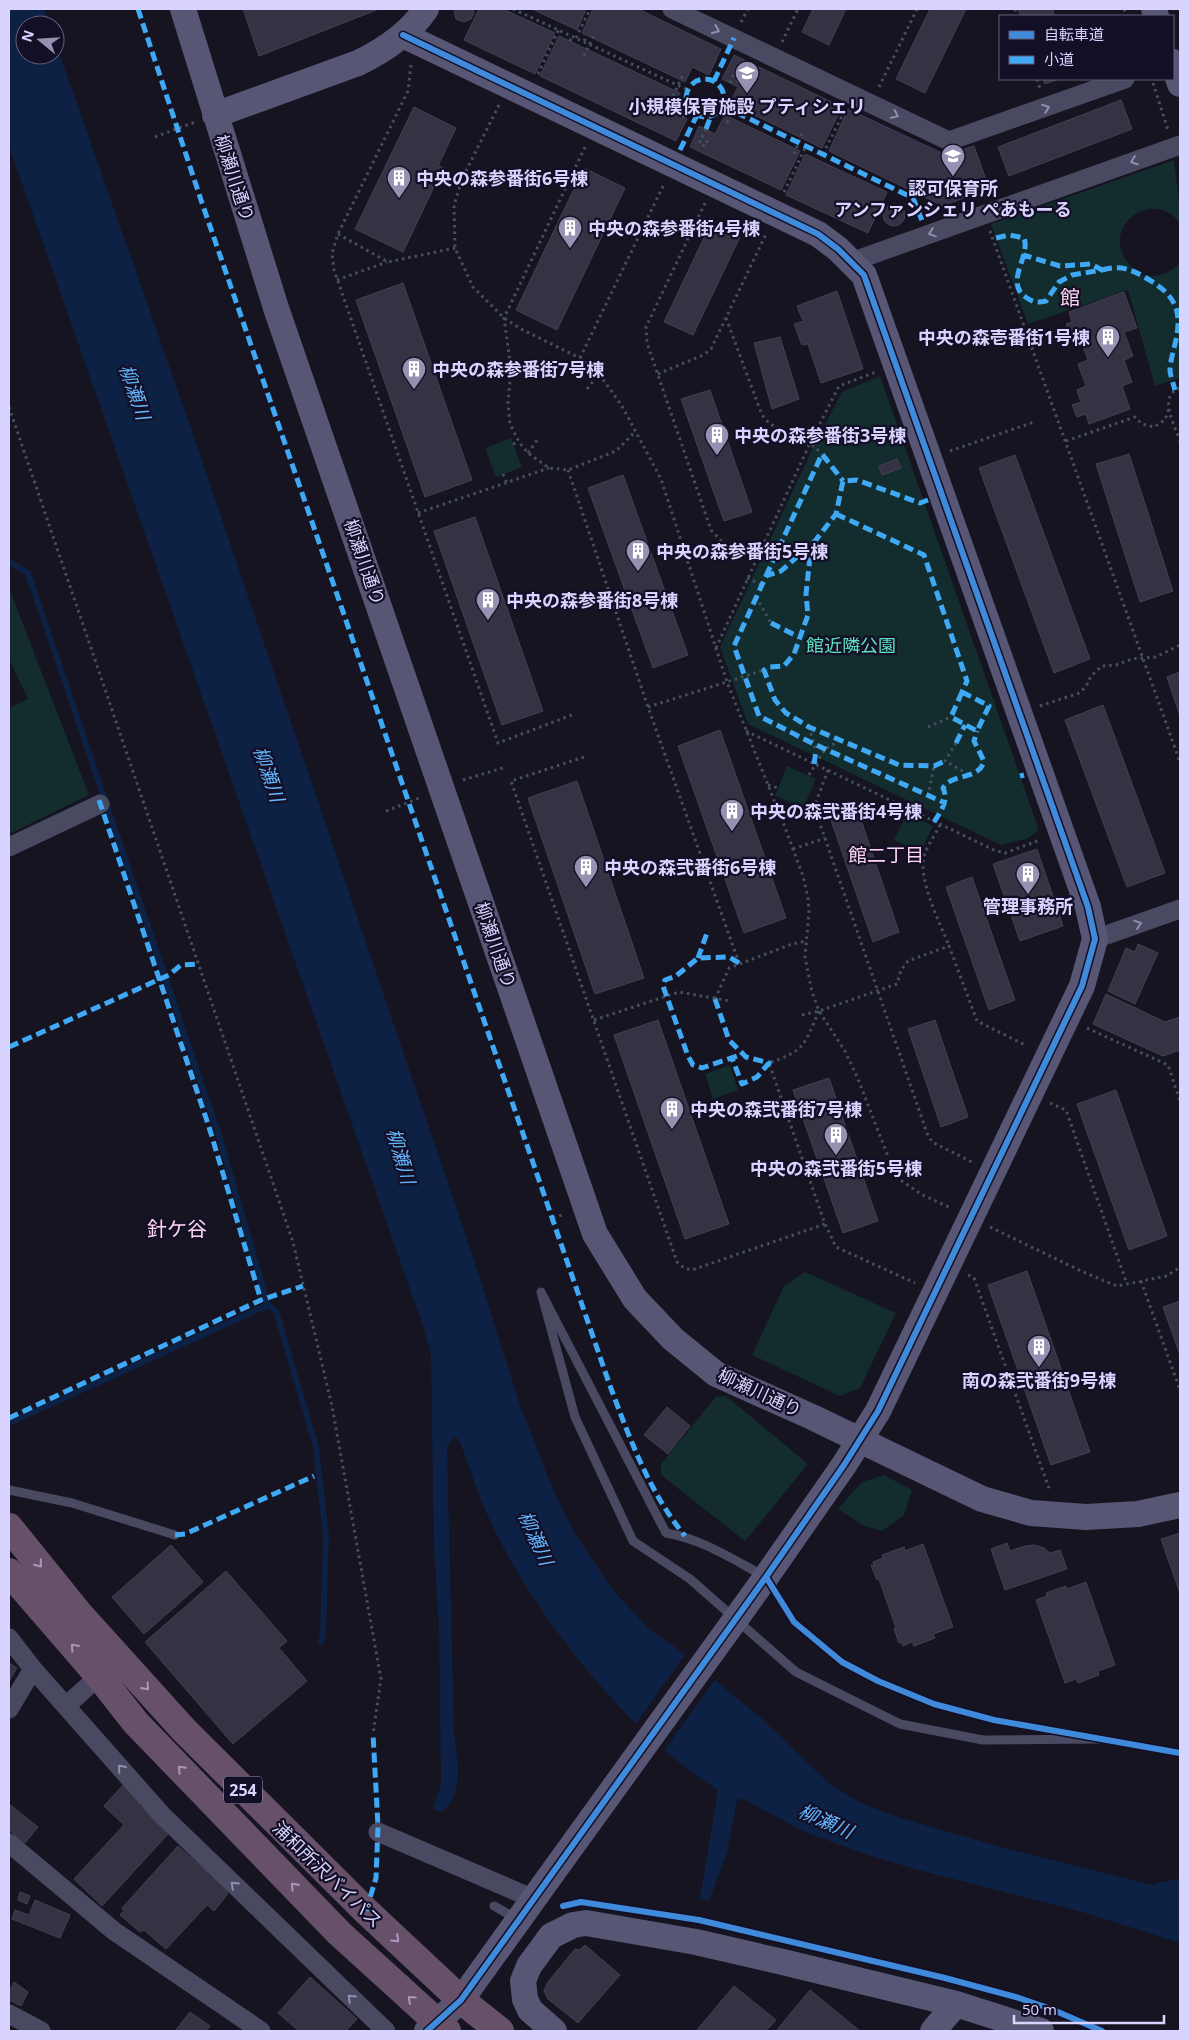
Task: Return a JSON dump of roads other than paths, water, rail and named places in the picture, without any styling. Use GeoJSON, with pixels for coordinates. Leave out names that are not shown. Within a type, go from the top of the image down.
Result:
{"type":"FeatureCollection","features":[{"type":"Feature","properties":{"kind":"highway","name":"浦和所沢バイパス"},"geometry":{"type":"LineString","coordinates":[[9,1527],[81,1616],[184,1730],[366,1911],[462,2000],[500,2031]]}},
{"type":"Feature","properties":{"kind":"highway","name":"浦和所沢バイパス"},"geometry":{"type":"LineString","coordinates":[[9,1572],[99,1676],[136,1723],[339,1933],[437,2028]]}},
{"type":"Feature","properties":{"kind":"street","name":"柳瀬川通り"},"geometry":{"type":"LineString","coordinates":[[183,9],[209,117],[595,1234],[635,1299],[673,1339],[716,1374],[860,1440],[982,1499],[1031,1513],[1094,1516],[1138,1514],[1180,1505]]}},
{"type":"Feature","properties":{"kind":"street"},"geometry":{"type":"LineString","coordinates":[[209,117],[358,63],[389,46],[403,35],[426,9]]}},
{"type":"Feature","properties":{"kind":"street"},"geometry":{"type":"LineString","coordinates":[[672,9],[949,141],[1122,80]]}},
{"type":"Feature","properties":{"kind":"street"},"geometry":{"type":"LineString","coordinates":[[403,35],[818,234],[838,249],[864,275],[1088,908],[1095,938],[1082,986],[878,1411],[766,1577],[462,2000],[437,2028]]}},
{"type":"Feature","properties":{"kind":"street"},"geometry":{"type":"LineString","coordinates":[[1174,65],[1180,84]]}},
{"type":"Feature","properties":{"kind":"street"},"geometry":{"type":"LineString","coordinates":[[851,262],[1175,140]]}},
{"type":"Feature","properties":{"kind":"street"},"geometry":{"type":"LineString","coordinates":[[9,847],[100,804]]}},
{"type":"Feature","properties":{"kind":"street"},"geometry":{"type":"LineString","coordinates":[[1095,938],[1180,909]]}},
{"type":"Feature","properties":{"kind":"street"},"geometry":{"type":"LineString","coordinates":[[9,1638],[33,1669],[162,1815],[386,2031]]}},
{"type":"Feature","properties":{"kind":"street"},"geometry":{"type":"LineString","coordinates":[[9,1709],[33,1669]]}},
{"type":"Feature","properties":{"kind":"street"},"geometry":{"type":"LineString","coordinates":[[66,1706],[99,1676]]}},
{"type":"Feature","properties":{"kind":"street"},"geometry":{"type":"LineString","coordinates":[[378,1832],[534,1900]]}},
{"type":"Feature","properties":{"kind":"street"},"geometry":{"type":"LineString","coordinates":[[9,1843],[114,1931],[261,2031]]}},
{"type":"Feature","properties":{"kind":"street"},"geometry":{"type":"LineString","coordinates":[[554,2031],[530,2010],[525,1999],[523,1981],[530,1966],[551,1936],[573,1925],[586,1923],[725,1948],[956,2004],[1041,2031]]}},
{"type":"Feature","properties":{"kind":"street"},"geometry":{"type":"LineString","coordinates":[[934,2031],[956,2004]]}},
{"type":"Feature","properties":{"kind":"street"},"geometry":{"type":"LineString","coordinates":[[9,2014],[41,2031]]}},
{"type":"Feature","properties":{"kind":"lane"},"geometry":{"type":"LineString","coordinates":[[766,1577],[685,1536],[666,1533],[541,1292],[575,1418],[633,1541],[690,1579],[796,1672],[900,1724],[982,1740],[1098,1739]]}},
{"type":"Feature","properties":{"kind":"lane"},"geometry":{"type":"LineString","coordinates":[[9,1490],[72,1504],[175,1535]]}},
{"type":"Feature","properties":{"kind":"lane"},"geometry":{"type":"LineString","coordinates":[[494,1906],[534,1900]]}},
{"type":"Feature","properties":{"kind":"water","name":"柳瀬川"},"geometry":{"type":"Polygon","coordinates":[[[9,9],[44,9],[46,15],[15,15],[15,65],[63,65],[188,420],[473,1257],[521,1408],[553,1490],[576,1535],[613,1590],[648,1628],[675,1647],[761,1718],[831,1785],[861,1803],[903,1819],[1008,1849],[1151,1885],[1180,1879],[1180,1943],[1093,1915],[868,1855],[805,1832],[741,1798],[737,1800],[727,1852],[709,1901],[700,1899],[718,1790],[686,1767],[654,1740],[593,1677],[565,1642],[517,1571],[492,1526],[460,1442],[455,1436],[447,1447],[454,1733],[458,1775],[457,1786],[449,1804],[442,1812],[433,1809],[441,1784],[439,1627],[434,1548],[431,1354],[424,1329],[9,146],[9,9]]]}},
{"type":"Feature","properties":{"kind":"waterway"},"geometry":{"type":"LineString","coordinates":[[9,562],[28,573],[219,1136],[268,1305],[9,1423]]}},
{"type":"Feature","properties":{"kind":"waterway"},"geometry":{"type":"LineString","coordinates":[[268,1305],[276,1311],[316,1447],[326,1536],[323,1635],[321,1642]]}},
{"type":"Feature","properties":{"kind":"place","name":"小規模保育施設 プティシェリ"},"geometry":{"type":"Point","coordinates":[747,94]}},
{"type":"Feature","properties":{"kind":"place","name":"認可保育所 アンファンシェリ ぺあもーる"},"geometry":{"type":"Point","coordinates":[953,177]}},
{"type":"Feature","properties":{"kind":"place","name":"中央の森参番街6号棟"},"geometry":{"type":"Point","coordinates":[399,199]}},
{"type":"Feature","properties":{"kind":"place","name":"中央の森参番街4号棟"},"geometry":{"type":"Point","coordinates":[570,249]}},
{"type":"Feature","properties":{"kind":"place","name":"中央の森壱番街1号棟"},"geometry":{"type":"Point","coordinates":[1108,358]}},
{"type":"Feature","properties":{"kind":"place","name":"中央の森参番街7号棟"},"geometry":{"type":"Point","coordinates":[414,390]}},
{"type":"Feature","properties":{"kind":"place","name":"中央の森参番街3号棟"},"geometry":{"type":"Point","coordinates":[717,456]}},
{"type":"Feature","properties":{"kind":"place","name":"中央の森参番街5号棟"},"geometry":{"type":"Point","coordinates":[638,572]}},
{"type":"Feature","properties":{"kind":"place","name":"中央の森参番街8号棟"},"geometry":{"type":"Point","coordinates":[488,621]}},
{"type":"Feature","properties":{"kind":"place","name":"中央の森弐番街4号棟"},"geometry":{"type":"Point","coordinates":[732,832]}},
{"type":"Feature","properties":{"kind":"place","name":"中央の森弐番街6号棟"},"geometry":{"type":"Point","coordinates":[586,888]}},
{"type":"Feature","properties":{"kind":"place","name":"管理事務所"},"geometry":{"type":"Point","coordinates":[1028,895]}},
{"type":"Feature","properties":{"kind":"place","name":"中央の森弐番街7号棟"},"geometry":{"type":"Point","coordinates":[672,1130]}},
{"type":"Feature","properties":{"kind":"place","name":"中央の森弐番街5号棟"},"geometry":{"type":"Point","coordinates":[836,1156]}},
{"type":"Feature","properties":{"kind":"place","name":"南の森弐番街9号棟"},"geometry":{"type":"Point","coordinates":[1039,1368]}},
{"type":"Feature","properties":{"kind":"district","name":"館"},"geometry":{"type":"Point","coordinates":[1070,297]}},
{"type":"Feature","properties":{"kind":"district","name":"館二丁目"},"geometry":{"type":"Point","coordinates":[886,855]}},
{"type":"Feature","properties":{"kind":"district","name":"針ケ谷"},"geometry":{"type":"Point","coordinates":[177,1228]}},
{"type":"Feature","properties":{"kind":"park label","name":"館近隣公園"},"geometry":{"type":"Point","coordinates":[851,645]}}]}
